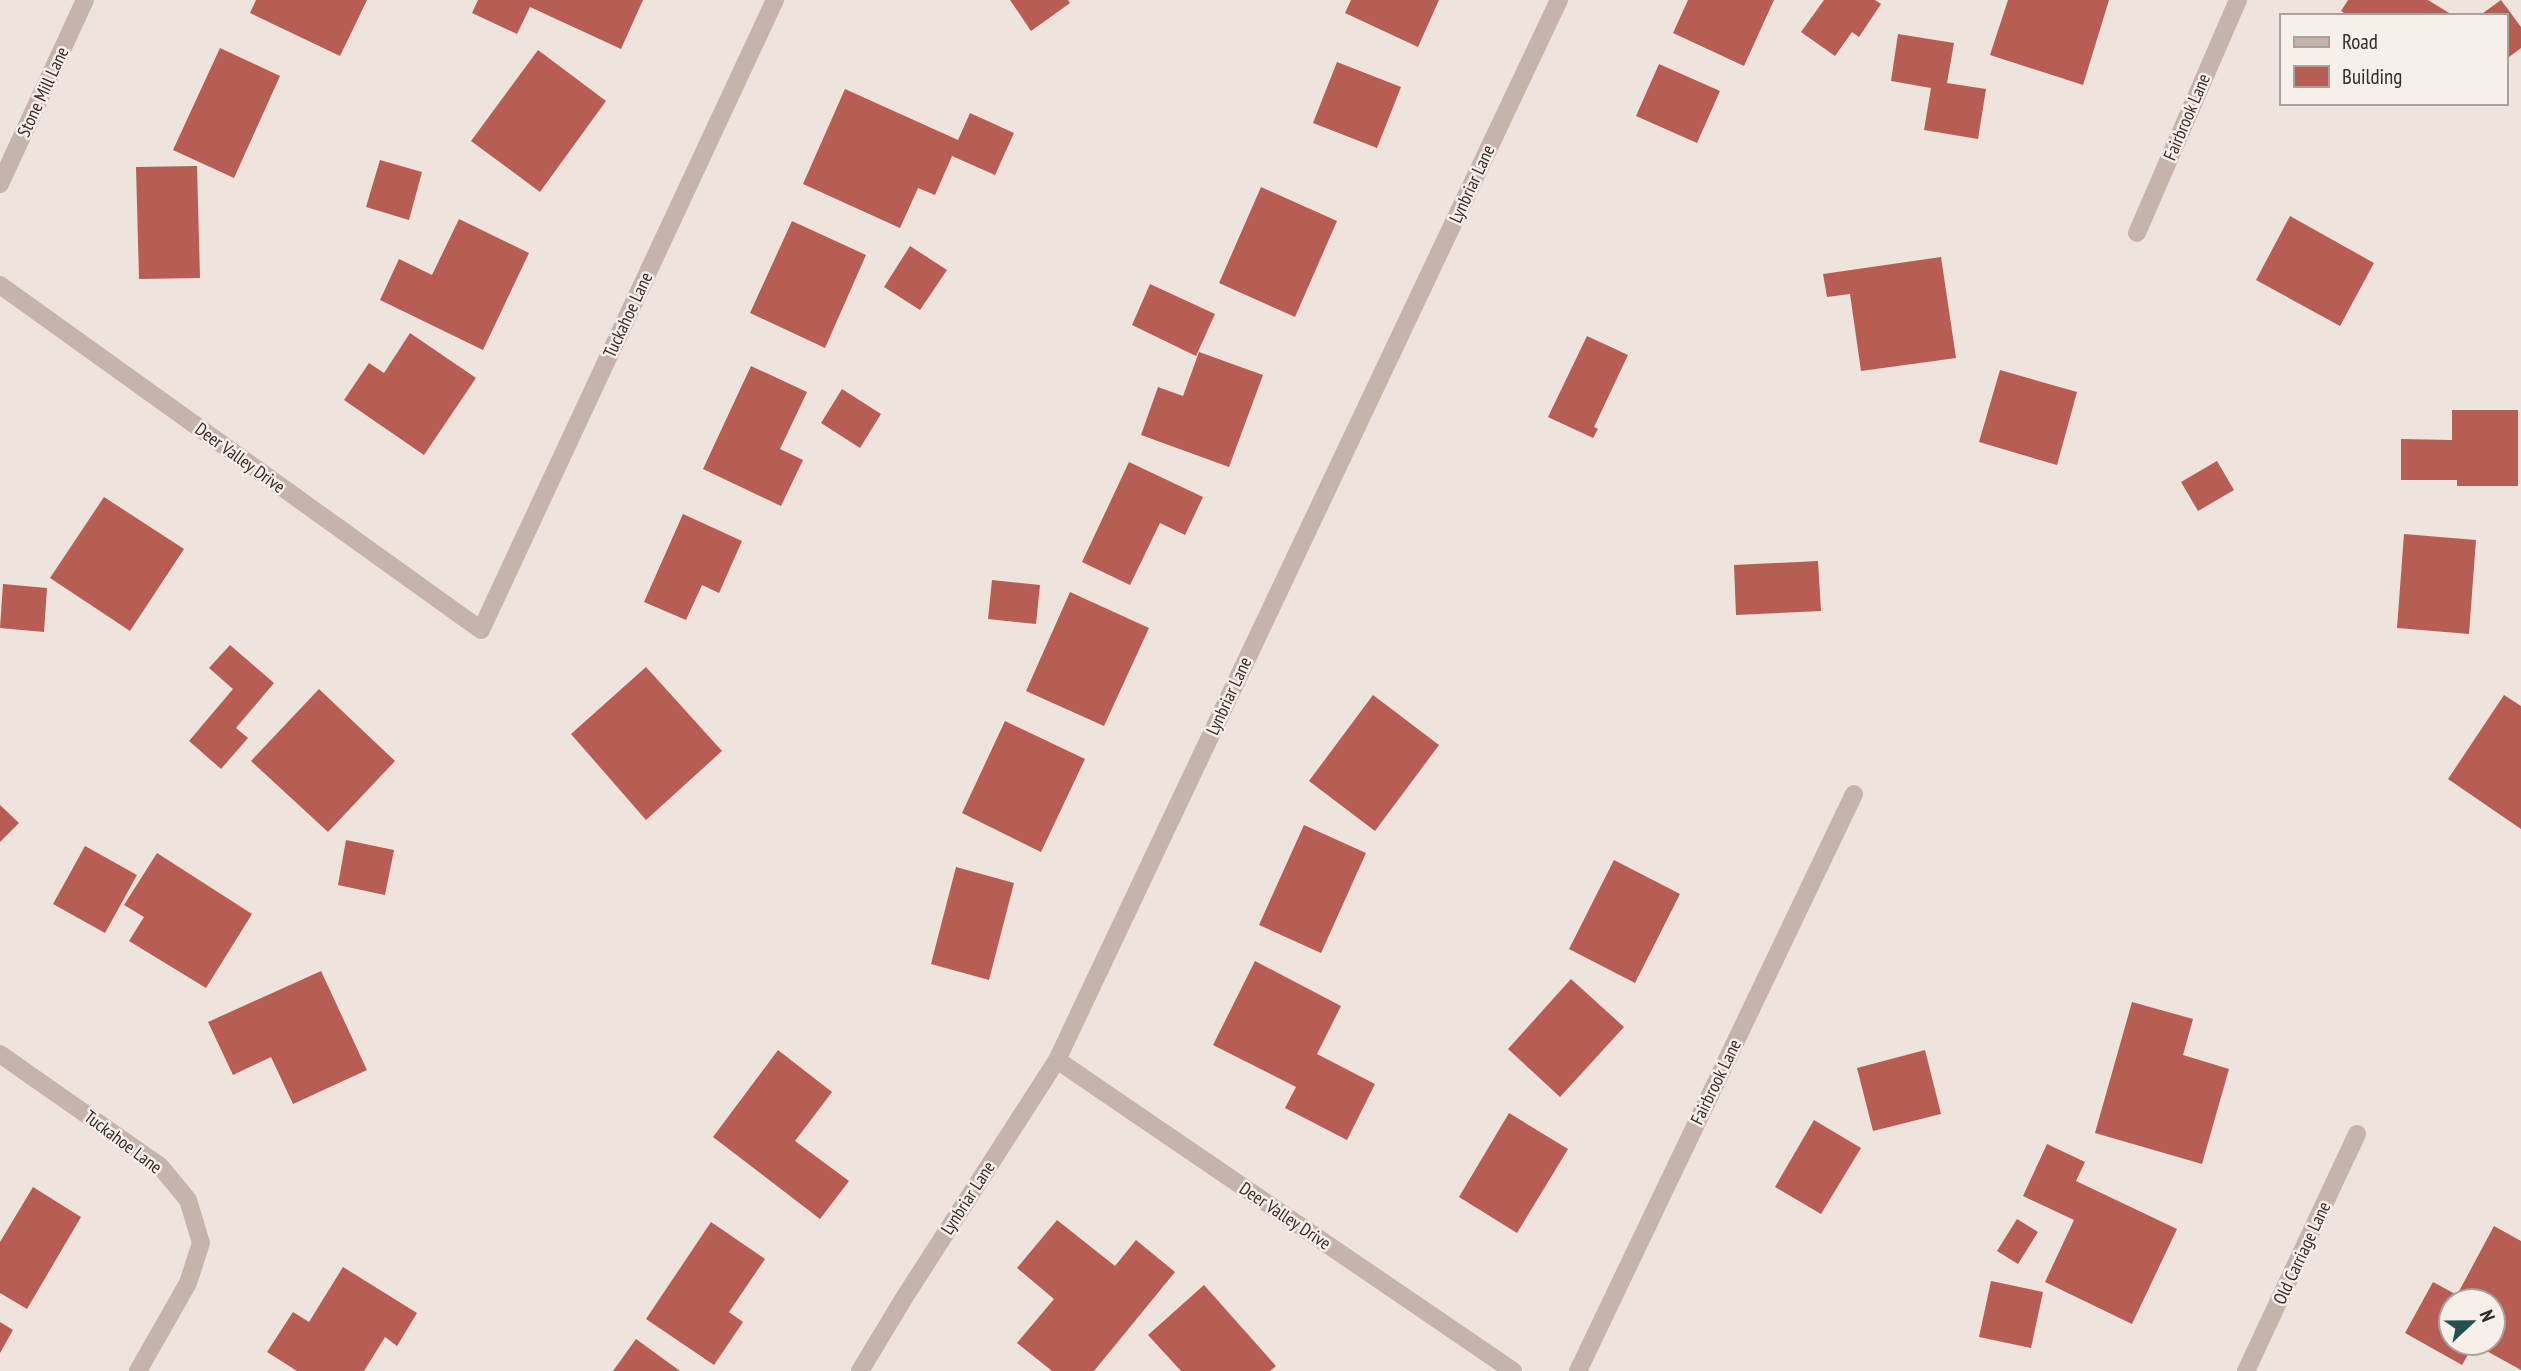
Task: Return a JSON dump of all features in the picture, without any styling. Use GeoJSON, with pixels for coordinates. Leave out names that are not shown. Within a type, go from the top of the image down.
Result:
{"type":"FeatureCollection","features":[{"type":"Feature","properties":{"kind":"street","name":"Stone Mill Lane"},"geometry":{"type":"LineString","coordinates":[[0,184],[85,0]]}},
{"type":"Feature","properties":{"kind":"street","name":"Tuckahoe Lane"},"geometry":{"type":"LineString","coordinates":[[481,630],[775,0]]}},
{"type":"Feature","properties":{"kind":"street","name":"Lynbriar Lane"},"geometry":{"type":"LineString","coordinates":[[860,1371],[1057,1060],[1559,0]]}},
{"type":"Feature","properties":{"kind":"street","name":"Fairbrook Lane"},"geometry":{"type":"LineString","coordinates":[[2137,233],[2238,0]]}},
{"type":"Feature","properties":{"kind":"street","name":"Deer Valley Drive"},"geometry":{"type":"LineString","coordinates":[[0,285],[481,630]]}},
{"type":"Feature","properties":{"kind":"street","name":"Fairbrook Lane"},"geometry":{"type":"LineString","coordinates":[[1578,1371],[1854,794]]}},
{"type":"Feature","properties":{"kind":"street","name":"Tuckahoe Lane"},"geometry":{"type":"LineString","coordinates":[[0,1054],[159,1166],[188,1199],[201,1243],[188,1283],[138,1371]]}},
{"type":"Feature","properties":{"kind":"street","name":"Deer Valley Drive"},"geometry":{"type":"LineString","coordinates":[[1057,1060],[1513,1371]]}},
{"type":"Feature","properties":{"kind":"street","name":"Old Carriage Lane"},"geometry":{"type":"LineString","coordinates":[[2246,1371],[2357,1134]]}},
{"type":"Feature","properties":{"kind":"building"},"geometry":{"type":"Polygon","coordinates":[[[256,0],[367,0],[340,56],[250,13],[256,0]]]}},
{"type":"Feature","properties":{"kind":"building"},"geometry":{"type":"Polygon","coordinates":[[[478,0],[643,0],[621,49],[530,7],[517,34],[472,13],[478,0]]]}},
{"type":"Feature","properties":{"kind":"building"},"geometry":{"type":"Polygon","coordinates":[[[1010,0],[1068,0],[1070,3],[1031,31],[1010,0]]]}},
{"type":"Feature","properties":{"kind":"building"},"geometry":{"type":"Polygon","coordinates":[[[1351,0],[1439,0],[1418,47],[1345,13],[1351,0]]]}},
{"type":"Feature","properties":{"kind":"building"},"geometry":{"type":"Polygon","coordinates":[[[1688,0],[1774,0],[1744,66],[1673,33],[1688,0]]]}},
{"type":"Feature","properties":{"kind":"building"},"geometry":{"type":"Polygon","coordinates":[[[1824,0],[1875,0],[1881,4],[1859,37],[1852,32],[1835,56],[1801,32],[1824,0]]]}},
{"type":"Feature","properties":{"kind":"building"},"geometry":{"type":"Polygon","coordinates":[[[2008,0],[2109,0],[2083,85],[1990,55],[2008,0]]]}},
{"type":"Feature","properties":{"kind":"building"},"geometry":{"type":"Polygon","coordinates":[[[2348,0],[2428,0],[2451,14],[2346,14],[2341,11],[2348,0]]]}},
{"type":"Feature","properties":{"kind":"building"},"geometry":{"type":"Polygon","coordinates":[[[2501,0],[2521,27],[2521,48],[2507,58],[2507,14],[2482,14],[2501,0]]]}},
{"type":"Feature","properties":{"kind":"building"},"geometry":{"type":"Polygon","coordinates":[[[1898,34],[1954,43],[1947,83],[1986,89],[1978,139],[1924,130],[1931,88],[1891,81],[1898,34]]]}},
{"type":"Feature","properties":{"kind":"building"},"geometry":{"type":"Polygon","coordinates":[[[220,48],[280,76],[234,178],[173,150],[220,48]]]}},
{"type":"Feature","properties":{"kind":"building"},"geometry":{"type":"Polygon","coordinates":[[[538,50],[606,101],[540,192],[471,141],[538,50]]]}},
{"type":"Feature","properties":{"kind":"building"},"geometry":{"type":"Polygon","coordinates":[[[1337,62],[1401,87],[1377,148],[1313,123],[1337,62]]]}},
{"type":"Feature","properties":{"kind":"building"},"geometry":{"type":"Polygon","coordinates":[[[1659,64],[1720,91],[1697,143],[1636,116],[1659,64]]]}},
{"type":"Feature","properties":{"kind":"building"},"geometry":{"type":"Polygon","coordinates":[[[845,89],[958,140],[970,113],[1014,133],[995,175],[952,156],[935,195],[918,188],[900,228],[803,184],[845,89]]]}},
{"type":"Feature","properties":{"kind":"building"},"geometry":{"type":"Polygon","coordinates":[[[380,160],[422,172],[409,220],[366,207],[380,160]]]}},
{"type":"Feature","properties":{"kind":"building"},"geometry":{"type":"Polygon","coordinates":[[[197,166],[200,278],[139,279],[136,167],[197,166]]]}},
{"type":"Feature","properties":{"kind":"building"},"geometry":{"type":"Polygon","coordinates":[[[1261,187],[1337,221],[1295,317],[1219,283],[1261,187]]]}},
{"type":"Feature","properties":{"kind":"building"},"geometry":{"type":"Polygon","coordinates":[[[2290,216],[2374,263],[2340,326],[2256,280],[2290,216]]]}},
{"type":"Feature","properties":{"kind":"building"},"geometry":{"type":"Polygon","coordinates":[[[459,219],[529,253],[483,350],[380,300],[399,259],[432,275],[459,219]]]}},
{"type":"Feature","properties":{"kind":"building"},"geometry":{"type":"Polygon","coordinates":[[[792,221],[866,255],[825,348],[750,313],[792,221]]]}},
{"type":"Feature","properties":{"kind":"building"},"geometry":{"type":"Polygon","coordinates":[[[910,246],[947,270],[920,310],[884,287],[910,246]]]}},
{"type":"Feature","properties":{"kind":"building"},"geometry":{"type":"Polygon","coordinates":[[[1941,257],[1956,358],[1861,371],[1850,294],[1827,297],[1823,274],[1941,257]]]}},
{"type":"Feature","properties":{"kind":"building"},"geometry":{"type":"Polygon","coordinates":[[[1150,284],[1215,314],[1196,356],[1132,325],[1150,284]]]}},
{"type":"Feature","properties":{"kind":"building"},"geometry":{"type":"Polygon","coordinates":[[[410,333],[476,378],[424,455],[344,400],[369,363],[384,373],[410,333]]]}},
{"type":"Feature","properties":{"kind":"building"},"geometry":{"type":"Polygon","coordinates":[[[1587,336],[1628,355],[1594,427],[1598,429],[1593,438],[1548,417],[1587,336]]]}},
{"type":"Feature","properties":{"kind":"building"},"geometry":{"type":"Polygon","coordinates":[[[1199,352],[1263,375],[1229,467],[1141,435],[1158,387],[1183,396],[1199,352]]]}},
{"type":"Feature","properties":{"kind":"building"},"geometry":{"type":"Polygon","coordinates":[[[751,366],[807,392],[780,449],[803,460],[781,506],[703,469],[751,366]]]}},
{"type":"Feature","properties":{"kind":"building"},"geometry":{"type":"Polygon","coordinates":[[[2000,370],[2077,392],[2057,465],[1979,442],[2000,370]]]}},
{"type":"Feature","properties":{"kind":"building"},"geometry":{"type":"Polygon","coordinates":[[[842,389],[881,414],[860,448],[821,423],[842,389]]]}},
{"type":"Feature","properties":{"kind":"building"},"geometry":{"type":"Polygon","coordinates":[[[2452,410],[2518,410],[2518,486],[2457,486],[2457,480],[2401,480],[2401,439],[2452,440],[2452,410]]]}},
{"type":"Feature","properties":{"kind":"building"},"geometry":{"type":"Polygon","coordinates":[[[2217,461],[2234,490],[2198,511],[2181,482],[2217,461]]]}},
{"type":"Feature","properties":{"kind":"building"},"geometry":{"type":"Polygon","coordinates":[[[1129,462],[1203,497],[1185,535],[1160,523],[1130,585],[1082,562],[1129,462]]]}},
{"type":"Feature","properties":{"kind":"building"},"geometry":{"type":"Polygon","coordinates":[[[104,497],[184,549],[130,631],[50,578],[104,497]]]}},
{"type":"Feature","properties":{"kind":"building"},"geometry":{"type":"Polygon","coordinates":[[[683,514],[742,541],[719,593],[702,585],[686,620],[644,602],[683,514]]]}},
{"type":"Feature","properties":{"kind":"building"},"geometry":{"type":"Polygon","coordinates":[[[2404,534],[2476,540],[2469,634],[2397,628],[2404,534]]]}},
{"type":"Feature","properties":{"kind":"building"},"geometry":{"type":"Polygon","coordinates":[[[1818,561],[1821,611],[1736,615],[1734,565],[1818,561]]]}},
{"type":"Feature","properties":{"kind":"building"},"geometry":{"type":"Polygon","coordinates":[[[992,580],[1040,585],[1036,624],[988,619],[992,580]]]}},
{"type":"Feature","properties":{"kind":"building"},"geometry":{"type":"Polygon","coordinates":[[[3,584],[47,588],[44,632],[0,628],[3,584]]]}},
{"type":"Feature","properties":{"kind":"building"},"geometry":{"type":"Polygon","coordinates":[[[1070,592],[1149,628],[1104,726],[1026,691],[1070,592]]]}},
{"type":"Feature","properties":{"kind":"building"},"geometry":{"type":"Polygon","coordinates":[[[230,645],[274,683],[236,728],[248,738],[221,769],[189,741],[233,689],[209,668],[230,645]]]}},
{"type":"Feature","properties":{"kind":"building"},"geometry":{"type":"Polygon","coordinates":[[[646,667],[722,751],[646,820],[571,734],[646,667]]]}},
{"type":"Feature","properties":{"kind":"building"},"geometry":{"type":"Polygon","coordinates":[[[319,689],[395,761],[328,832],[251,761],[319,689]]]}},
{"type":"Feature","properties":{"kind":"building"},"geometry":{"type":"Polygon","coordinates":[[[1373,695],[1439,745],[1375,831],[1309,781],[1373,695]]]}},
{"type":"Feature","properties":{"kind":"building"},"geometry":{"type":"Polygon","coordinates":[[[2504,695],[2521,706],[2521,829],[2448,779],[2504,695]]]}},
{"type":"Feature","properties":{"kind":"building"},"geometry":{"type":"Polygon","coordinates":[[[1005,721],[1085,759],[1041,852],[962,813],[1005,721]]]}},
{"type":"Feature","properties":{"kind":"building"},"geometry":{"type":"Polygon","coordinates":[[[0,805],[19,823],[0,842],[0,805]]]}},
{"type":"Feature","properties":{"kind":"building"},"geometry":{"type":"Polygon","coordinates":[[[1304,825],[1366,853],[1321,953],[1259,925],[1304,825]]]}},
{"type":"Feature","properties":{"kind":"building"},"geometry":{"type":"Polygon","coordinates":[[[346,840],[394,850],[385,895],[338,885],[346,840]]]}},
{"type":"Feature","properties":{"kind":"building"},"geometry":{"type":"Polygon","coordinates":[[[85,846],[137,875],[105,933],[53,904],[85,846]]]}},
{"type":"Feature","properties":{"kind":"building"},"geometry":{"type":"Polygon","coordinates":[[[157,853],[252,914],[206,988],[129,941],[144,917],[124,905],[157,853]]]}},
{"type":"Feature","properties":{"kind":"building"},"geometry":{"type":"Polygon","coordinates":[[[1614,860],[1680,894],[1635,983],[1569,949],[1614,860]]]}},
{"type":"Feature","properties":{"kind":"building"},"geometry":{"type":"Polygon","coordinates":[[[956,867],[1014,883],[989,980],[931,964],[956,867]]]}},
{"type":"Feature","properties":{"kind":"building"},"geometry":{"type":"Polygon","coordinates":[[[1255,961],[1341,1006],[1317,1054],[1375,1084],[1347,1140],[1285,1108],[1296,1087],[1213,1045],[1255,961]]]}},
{"type":"Feature","properties":{"kind":"building"},"geometry":{"type":"Polygon","coordinates":[[[321,971],[367,1070],[293,1104],[271,1057],[233,1075],[208,1022],[321,971]]]}},
{"type":"Feature","properties":{"kind":"building"},"geometry":{"type":"Polygon","coordinates":[[[1571,979],[1624,1027],[1560,1097],[1508,1049],[1571,979]]]}},
{"type":"Feature","properties":{"kind":"building"},"geometry":{"type":"Polygon","coordinates":[[[2132,1002],[2193,1019],[2183,1055],[2229,1069],[2202,1164],[2095,1133],[2132,1002]]]}},
{"type":"Feature","properties":{"kind":"building"},"geometry":{"type":"Polygon","coordinates":[[[778,1050],[832,1092],[795,1141],[849,1181],[820,1219],[713,1137],[778,1050]]]}},
{"type":"Feature","properties":{"kind":"building"},"geometry":{"type":"Polygon","coordinates":[[[1925,1050],[1941,1114],[1873,1131],[1857,1068],[1925,1050]]]}},
{"type":"Feature","properties":{"kind":"building"},"geometry":{"type":"Polygon","coordinates":[[[1509,1113],[1568,1149],[1517,1233],[1459,1197],[1509,1113]]]}},
{"type":"Feature","properties":{"kind":"building"},"geometry":{"type":"Polygon","coordinates":[[[1814,1120],[1861,1148],[1821,1214],[1775,1187],[1814,1120]]]}},
{"type":"Feature","properties":{"kind":"building"},"geometry":{"type":"Polygon","coordinates":[[[2047,1144],[2085,1162],[2076,1181],[2177,1229],[2132,1324],[2045,1282],[2074,1220],[2023,1196],[2047,1144]]]}},
{"type":"Feature","properties":{"kind":"building"},"geometry":{"type":"Polygon","coordinates":[[[33,1187],[81,1217],[27,1309],[0,1293],[0,1242],[33,1187]]]}},
{"type":"Feature","properties":{"kind":"building"},"geometry":{"type":"Polygon","coordinates":[[[2017,1219],[2038,1232],[2018,1264],[1997,1251],[2017,1219]]]}},
{"type":"Feature","properties":{"kind":"building"},"geometry":{"type":"Polygon","coordinates":[[[1057,1220],[1115,1266],[1136,1240],[1175,1272],[1094,1371],[1052,1371],[1017,1343],[1054,1299],[1017,1268],[1057,1220]]]}},
{"type":"Feature","properties":{"kind":"building"},"geometry":{"type":"Polygon","coordinates":[[[711,1222],[765,1259],[729,1312],[743,1322],[714,1365],[646,1319],[711,1222]]]}},
{"type":"Feature","properties":{"kind":"building"},"geometry":{"type":"Polygon","coordinates":[[[2494,1226],[2521,1241],[2521,1370],[2498,1357],[2507,1357],[2507,1287],[2461,1287],[2494,1226]]]}},
{"type":"Feature","properties":{"kind":"building"},"geometry":{"type":"Polygon","coordinates":[[[343,1267],[417,1313],[397,1346],[385,1337],[364,1371],[297,1371],[267,1352],[293,1312],[309,1322],[343,1267]]]}},
{"type":"Feature","properties":{"kind":"building"},"geometry":{"type":"Polygon","coordinates":[[[1991,1281],[2043,1292],[2031,1348],[1979,1337],[1991,1281]]]}},
{"type":"Feature","properties":{"kind":"building"},"geometry":{"type":"Polygon","coordinates":[[[2433,1282],[2442,1287],[2437,1287],[2437,1351],[2405,1333],[2433,1282]]]}},
{"type":"Feature","properties":{"kind":"building"},"geometry":{"type":"Polygon","coordinates":[[[1204,1285],[1276,1366],[1270,1371],[1181,1371],[1148,1335],[1204,1285]]]}},
{"type":"Feature","properties":{"kind":"building"},"geometry":{"type":"Polygon","coordinates":[[[0,1322],[13,1330],[0,1353],[0,1322]]]}},
{"type":"Feature","properties":{"kind":"building"},"geometry":{"type":"Polygon","coordinates":[[[636,1339],[680,1371],[613,1371],[636,1339]]]}},
{"type":"Feature","properties":{"kind":"building"},"geometry":{"type":"Polygon","coordinates":[[[2448,1357],[2467,1357],[2462,1365],[2448,1357]]]}}]}
